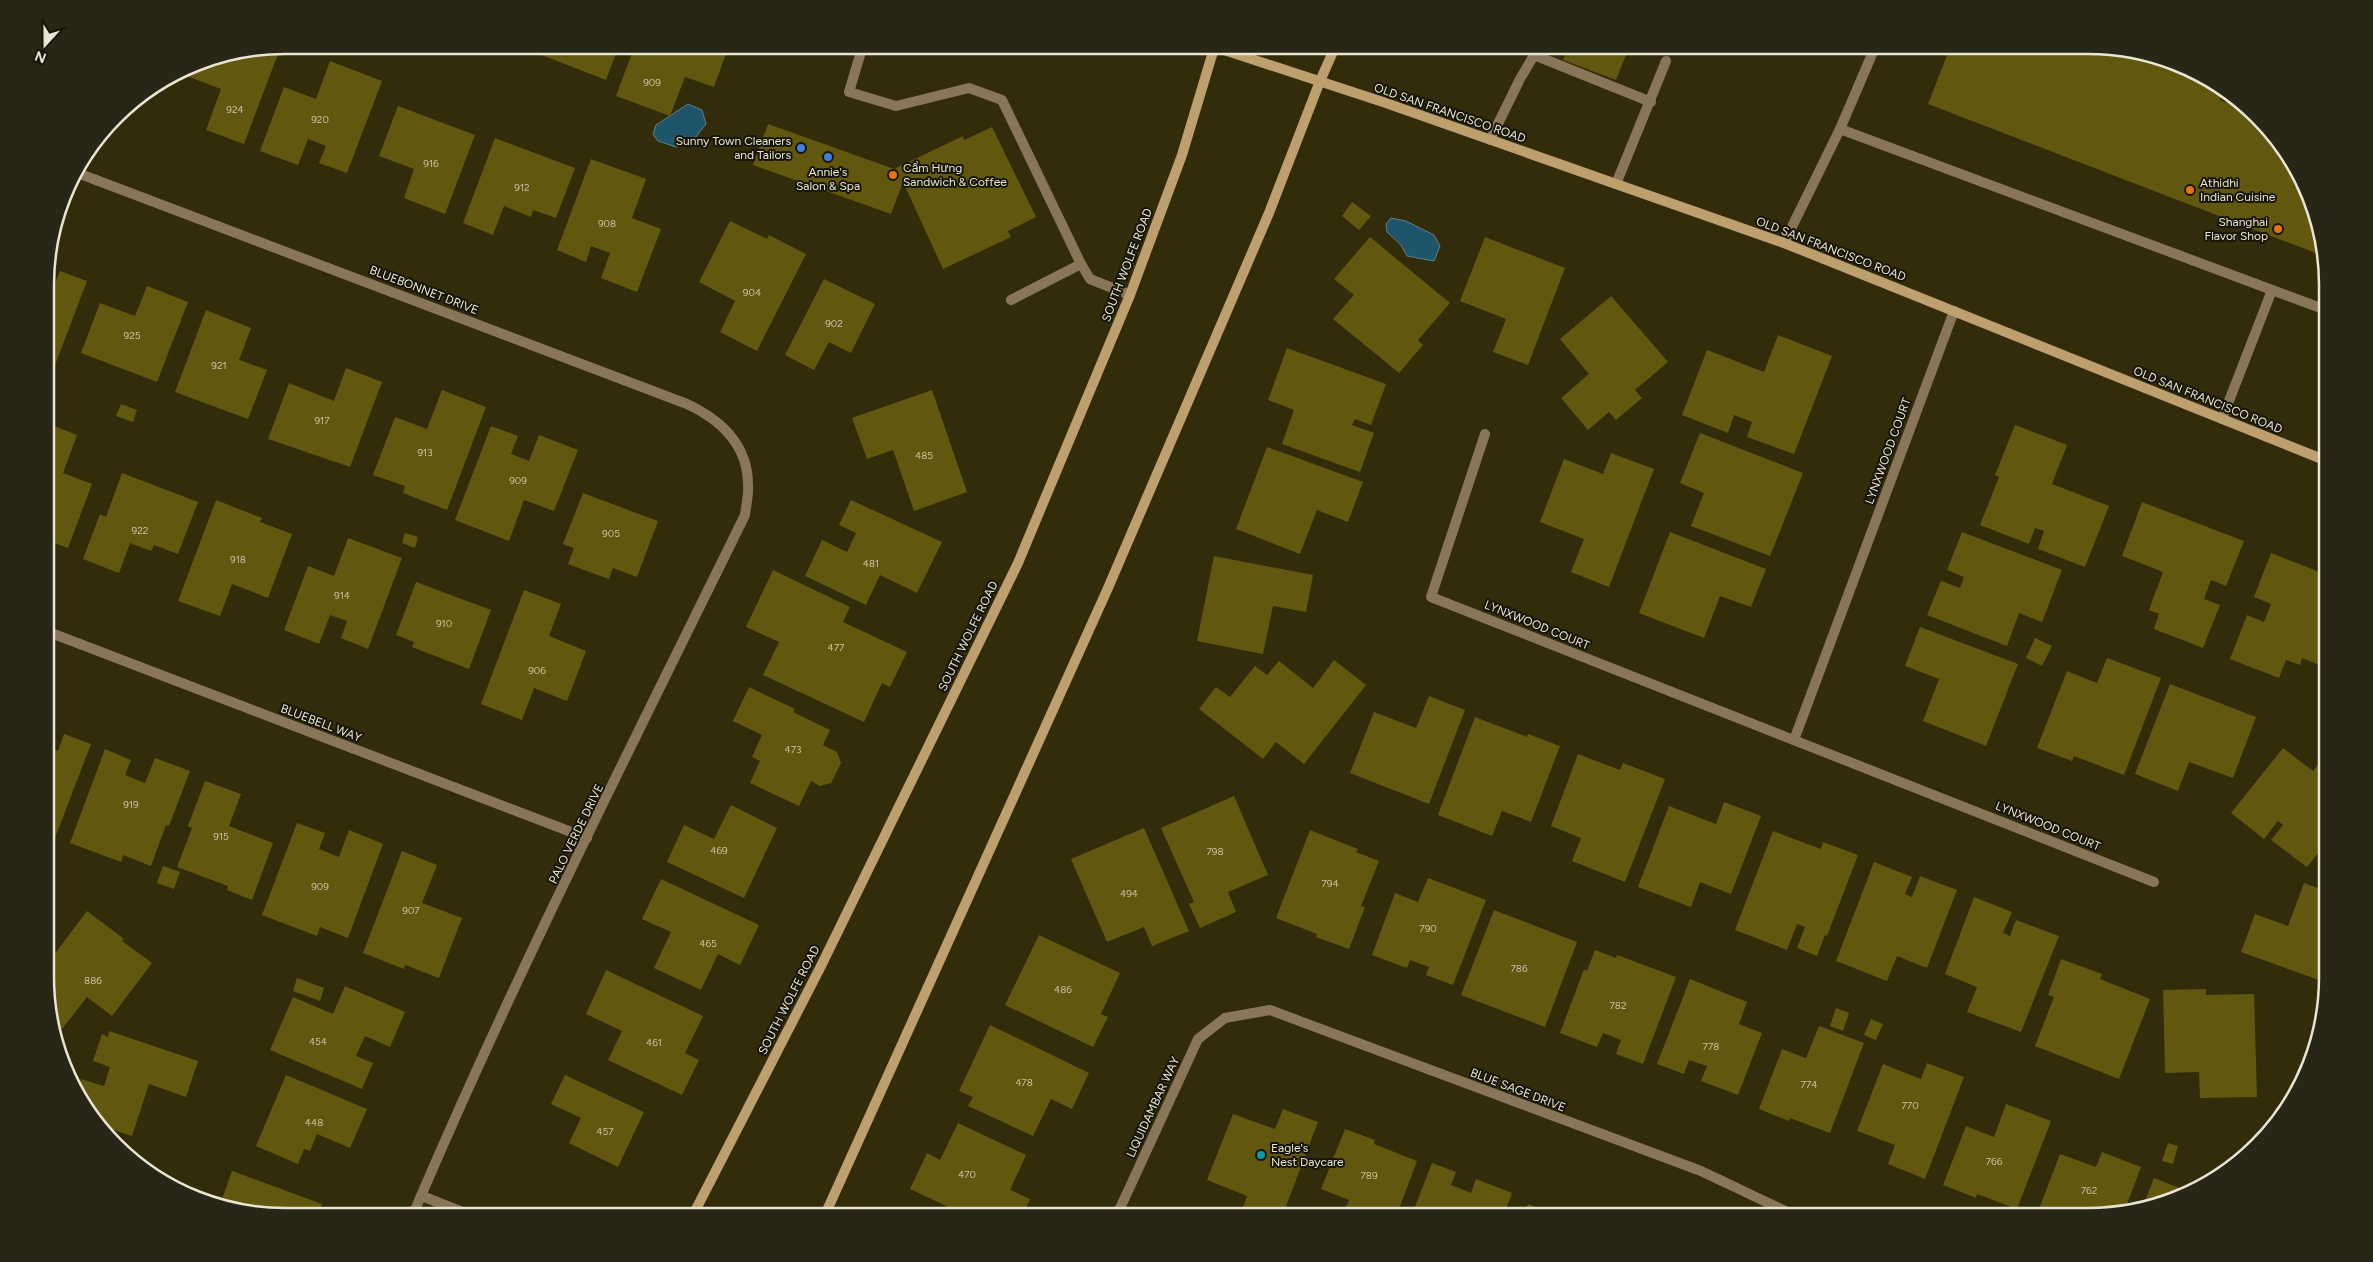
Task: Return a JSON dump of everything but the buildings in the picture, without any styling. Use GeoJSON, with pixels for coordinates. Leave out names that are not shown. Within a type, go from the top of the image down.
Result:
{"type":"FeatureCollection","features":[{"type":"Feature","properties":{"kind":"main road","name":"SOUTH WOLFE ROAD"},"geometry":{"type":"LineString","coordinates":[[697,1208],[821,966],[1018,563],[1130,294],[1182,155],[1211,54]]}},
{"type":"Feature","properties":{"kind":"main road","name":"OLD SAN FRANCISCO ROAD"},"geometry":{"type":"LineString","coordinates":[[1237,54],[1784,243],[2319,458]]}},
{"type":"Feature","properties":{"kind":"main road"},"geometry":{"type":"LineString","coordinates":[[828,1208],[1108,588],[1270,214],[1332,54]]}},
{"type":"Feature","properties":{"kind":"street"},"geometry":{"type":"LineString","coordinates":[[860,54],[849,92],[896,106],[969,88],[1002,100],[1090,279],[1130,294]]}},
{"type":"Feature","properties":{"kind":"street"},"geometry":{"type":"LineString","coordinates":[[1784,243],[1840,129],[1872,54]]}},
{"type":"Feature","properties":{"kind":"street"},"geometry":{"type":"LineString","coordinates":[[1490,140],[1534,56],[1651,102]]}},
{"type":"Feature","properties":{"kind":"street"},"geometry":{"type":"LineString","coordinates":[[1616,184],[1651,102],[1666,61]]}},
{"type":"Feature","properties":{"kind":"street"},"geometry":{"type":"LineString","coordinates":[[1840,129],[2319,307]]}},
{"type":"Feature","properties":{"kind":"street","name":"BLUEBONNET DRIVE"},"geometry":{"type":"LineString","coordinates":[[82,175],[687,404],[707,413],[723,426],[736,441],[745,459]]}},
{"type":"Feature","properties":{"kind":"street"},"geometry":{"type":"LineString","coordinates":[[1011,300],[1081,264]]}},
{"type":"Feature","properties":{"kind":"street"},"geometry":{"type":"LineString","coordinates":[[2222,419],[2272,290]]}},
{"type":"Feature","properties":{"kind":"street","name":"LYNXWOOD COURT"},"geometry":{"type":"LineString","coordinates":[[1794,740],[1954,311]]}},
{"type":"Feature","properties":{"kind":"street","name":"LYNXWOOD COURT"},"geometry":{"type":"LineString","coordinates":[[1485,434],[1431,597],[2154,882]]}},
{"type":"Feature","properties":{"kind":"street","name":"PALO VERDE DRIVE"},"geometry":{"type":"LineString","coordinates":[[416,1208],[446,1137],[587,838],[745,515],[748,485],[745,459]]}},
{"type":"Feature","properties":{"kind":"street","name":"BLUEBELL WAY"},"geometry":{"type":"LineString","coordinates":[[54,634],[587,838]]}},
{"type":"Feature","properties":{"kind":"street","name":"BLUE SAGE DRIVE"},"geometry":{"type":"LineString","coordinates":[[1225,1018],[1270,1010],[1701,1172],[1779,1208]]}},
{"type":"Feature","properties":{"kind":"street","name":"LIQUIDAMBAR WAY"},"geometry":{"type":"LineString","coordinates":[[1120,1208],[1198,1039],[1225,1018]]}},
{"type":"Feature","properties":{"kind":"street"},"geometry":{"type":"LineString","coordinates":[[422,1196],[452,1208]]}},
{"type":"Feature","properties":{"kind":"water"},"geometry":{"type":"Polygon","coordinates":[[[688,104],[702,110],[706,124],[695,138],[676,147],[658,141],[653,134],[656,125],[688,104]]]}},
{"type":"Feature","properties":{"kind":"water"},"geometry":{"type":"Polygon","coordinates":[[[1391,218],[1406,221],[1434,235],[1440,246],[1434,261],[1407,256],[1401,245],[1387,232],[1386,224],[1391,218]]]}},
{"type":"Feature","properties":{"kind":"place","name":"Sunny Town Cleaners and Tailors"},"geometry":{"type":"Point","coordinates":[801,148]}},
{"type":"Feature","properties":{"kind":"place","name":"Annie's Salon & Spa"},"geometry":{"type":"Point","coordinates":[828,157]}},
{"type":"Feature","properties":{"kind":"place","name":"Cẩm Hưng Sandwich & Coffee"},"geometry":{"type":"Point","coordinates":[893,175]}},
{"type":"Feature","properties":{"kind":"place","name":"Athidhi Indian Cuisine"},"geometry":{"type":"Point","coordinates":[2190,190]}},
{"type":"Feature","properties":{"kind":"place","name":"Shanghai Flavor Shop"},"geometry":{"type":"Point","coordinates":[2278,229]}},
{"type":"Feature","properties":{"kind":"place","name":"Eagle's Nest Daycare"},"geometry":{"type":"Point","coordinates":[1261,1155]}}]}
